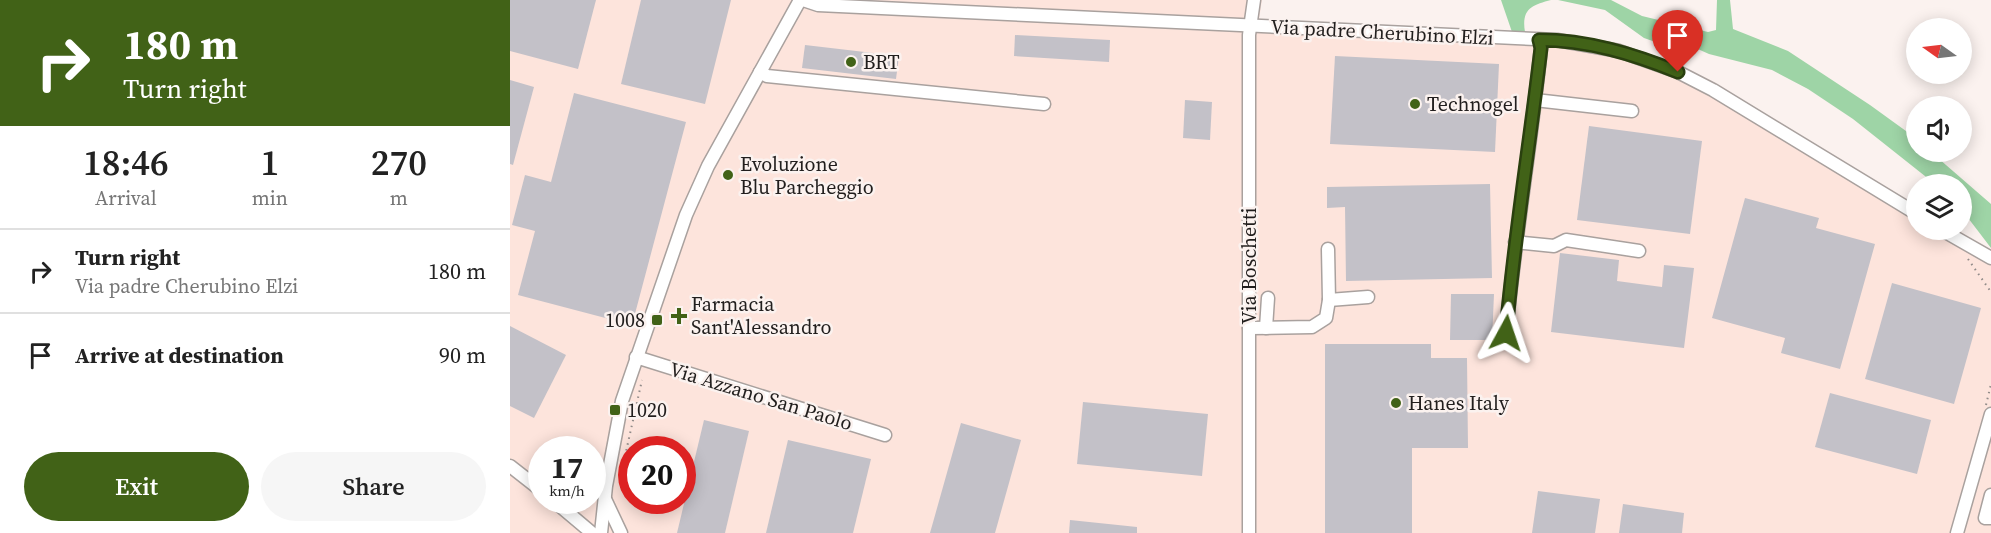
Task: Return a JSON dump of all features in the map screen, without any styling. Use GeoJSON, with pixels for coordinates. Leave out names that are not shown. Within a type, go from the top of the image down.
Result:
{"type":"FeatureCollection","features":[{"type":"Feature","properties":{"kind":"street","name":"Via padre Cherubino Elzi"},"geometry":{"type":"LineString","coordinates":[[802,0],[818,5],[1539,40],[1592,45],[1620,51],[1678,72],[1713,90],[1906,207]]}},
{"type":"Feature","properties":{"kind":"street"},"geometry":{"type":"LineString","coordinates":[[606,491],[622,401],[641,358],[686,215],[708,166],[802,0]]}},
{"type":"Feature","properties":{"kind":"street","name":"Via Boschetti"},"geometry":{"type":"LineString","coordinates":[[1249,533],[1250,26],[1254,0]]}},
{"type":"Feature","properties":{"kind":"street"},"geometry":{"type":"LineString","coordinates":[[1506,333],[1515,242],[1541,48],[1539,40]]}},
{"type":"Feature","properties":{"kind":"street"},"geometry":{"type":"LineString","coordinates":[[760,72],[767,76],[1044,104]]}},
{"type":"Feature","properties":{"kind":"street"},"geometry":{"type":"LineString","coordinates":[[1535,100],[1632,111]]}},
{"type":"Feature","properties":{"kind":"street"},"geometry":{"type":"LineString","coordinates":[[1515,242],[1554,246],[1566,240],[1639,251]]}},
{"type":"Feature","properties":{"kind":"street"},"geometry":{"type":"LineString","coordinates":[[1959,240],[1991,258]]}},
{"type":"Feature","properties":{"kind":"street"},"geometry":{"type":"LineString","coordinates":[[1964,243],[1991,268]]}},
{"type":"Feature","properties":{"kind":"street"},"geometry":{"type":"LineString","coordinates":[[1249,328],[1312,327],[1326,318],[1329,300],[1328,249]]}},
{"type":"Feature","properties":{"kind":"street"},"geometry":{"type":"LineString","coordinates":[[1329,300],[1368,297]]}},
{"type":"Feature","properties":{"kind":"street"},"geometry":{"type":"LineString","coordinates":[[1266,328],[1268,298]]}},
{"type":"Feature","properties":{"kind":"street","name":"Via Azzano San Paolo"},"geometry":{"type":"LineString","coordinates":[[641,358],[885,435]]}},
{"type":"Feature","properties":{"kind":"street"},"geometry":{"type":"LineString","coordinates":[[1957,533],[1991,415]]}},
{"type":"Feature","properties":{"kind":"street"},"geometry":{"type":"LineString","coordinates":[[510,466],[528,480]]}},
{"type":"Feature","properties":{"kind":"street"},"geometry":{"type":"LineString","coordinates":[[1964,513],[1988,518],[1991,495]]}},
{"type":"Feature","properties":{"kind":"street"},"geometry":{"type":"LineString","coordinates":[[606,506],[621,533]]}},
{"type":"Feature","properties":{"kind":"street"},"geometry":{"type":"LineString","coordinates":[[573,514],[597,531],[601,514]]}},
{"type":"Feature","properties":{"kind":"path"},"geometry":{"type":"LineString","coordinates":[[1965,256],[1991,292]]}},
{"type":"Feature","properties":{"kind":"path"},"geometry":{"type":"LineString","coordinates":[[628,436],[641,358]]}},
{"type":"Feature","properties":{"kind":"shaded area"},"geometry":{"type":"Polygon","coordinates":[[[510,0],[1262,0],[1259,20],[1569,34],[1622,44],[1716,86],[1906,199],[1906,240],[1972,239],[1991,250],[1991,533],[510,533],[510,0]]]}},
{"type":"Feature","properties":{"kind":"green space"},"geometry":{"type":"Polygon","coordinates":[[[1501,0],[1551,0],[1529,9],[1525,18],[1525,32],[1512,32],[1501,0]]]}},
{"type":"Feature","properties":{"kind":"green space"},"geometry":{"type":"Polygon","coordinates":[[[1558,0],[1611,0],[1642,16],[1708,32],[1716,30],[1717,0],[1730,0],[1733,29],[1788,51],[1906,131],[1906,161],[1853,119],[1808,89],[1772,70],[1709,54],[1691,46],[1664,45],[1644,38],[1605,10],[1558,0]]]}},
{"type":"Feature","properties":{"kind":"green space"},"geometry":{"type":"Polygon","coordinates":[[[1907,162],[1943,162],[1956,174],[1922,174],[1907,162]]]}},
{"type":"Feature","properties":{"kind":"green space"},"geometry":{"type":"Polygon","coordinates":[[[1972,188],[1991,204],[1991,248],[1972,223],[1972,188]]]}},
{"type":"Feature","properties":{"kind":"building"},"geometry":{"type":"Polygon","coordinates":[[[510,0],[596,0],[578,69],[510,51],[510,0]]]}},
{"type":"Feature","properties":{"kind":"building"},"geometry":{"type":"Polygon","coordinates":[[[641,0],[731,0],[705,104],[621,84],[641,0]]]}},
{"type":"Feature","properties":{"kind":"building"},"geometry":{"type":"Polygon","coordinates":[[[1015,35],[1110,40],[1109,62],[1014,56],[1015,35]]]}},
{"type":"Feature","properties":{"kind":"building","name":"BRT"},"geometry":{"type":"Polygon","coordinates":[[[805,45],[899,56],[896,79],[802,68],[805,45]]]}},
{"type":"Feature","properties":{"kind":"building","name":"Technogel"},"geometry":{"type":"Polygon","coordinates":[[[1335,56],[1499,64],[1495,152],[1330,144],[1335,56]]]}},
{"type":"Feature","properties":{"kind":"building"},"geometry":{"type":"Polygon","coordinates":[[[510,80],[534,87],[513,165],[510,164],[510,80]]]}},
{"type":"Feature","properties":{"kind":"building"},"geometry":{"type":"Polygon","coordinates":[[[574,93],[686,122],[632,325],[518,295],[535,231],[512,225],[525,175],[551,182],[574,93]]]}},
{"type":"Feature","properties":{"kind":"building"},"geometry":{"type":"Polygon","coordinates":[[[1185,100],[1212,102],[1210,140],[1183,138],[1185,100]]]}},
{"type":"Feature","properties":{"kind":"building"},"geometry":{"type":"Polygon","coordinates":[[[1589,126],[1702,141],[1690,234],[1577,220],[1589,126]]]}},
{"type":"Feature","properties":{"kind":"building"},"geometry":{"type":"Polygon","coordinates":[[[1490,184],[1492,278],[1346,281],[1345,207],[1327,208],[1327,187],[1490,184]]]}},
{"type":"Feature","properties":{"kind":"building"},"geometry":{"type":"Polygon","coordinates":[[[1745,198],[1819,218],[1816,228],[1875,244],[1840,369],[1781,353],[1785,338],[1712,318],[1745,198]]]}},
{"type":"Feature","properties":{"kind":"building"},"geometry":{"type":"Polygon","coordinates":[[[1560,253],[1619,260],[1617,281],[1662,287],[1664,265],[1694,268],[1684,348],[1551,332],[1560,253]]]}},
{"type":"Feature","properties":{"kind":"building"},"geometry":{"type":"Polygon","coordinates":[[[1892,283],[1981,308],[1954,404],[1865,379],[1892,283]]]}},
{"type":"Feature","properties":{"kind":"building","name":"Hanes Italy"},"geometry":{"type":"Polygon","coordinates":[[[1451,294],[1494,294],[1492,340],[1450,340],[1451,294]]]}},
{"type":"Feature","properties":{"kind":"building"},"geometry":{"type":"Polygon","coordinates":[[[510,326],[566,355],[534,418],[510,406],[510,326]]]}},
{"type":"Feature","properties":{"kind":"building","name":"Hanes Italy"},"geometry":{"type":"Polygon","coordinates":[[[1325,344],[1431,344],[1431,358],[1467,358],[1468,448],[1412,448],[1412,533],[1325,533],[1325,344]]]}},
{"type":"Feature","properties":{"kind":"building"},"geometry":{"type":"Polygon","coordinates":[[[1830,393],[1931,420],[1917,474],[1815,447],[1830,393]]]}},
{"type":"Feature","properties":{"kind":"building"},"geometry":{"type":"Polygon","coordinates":[[[1083,402],[1208,414],[1202,476],[1077,464],[1083,402]]]}},
{"type":"Feature","properties":{"kind":"building"},"geometry":{"type":"Polygon","coordinates":[[[704,420],[749,431],[725,533],[677,533],[682,514],[696,514],[696,453],[704,420]]]}},
{"type":"Feature","properties":{"kind":"building"},"geometry":{"type":"Polygon","coordinates":[[[961,423],[1021,440],[995,533],[930,533],[961,423]]]}},
{"type":"Feature","properties":{"kind":"building"},"geometry":{"type":"Polygon","coordinates":[[[788,440],[871,459],[853,533],[766,533],[788,440]]]}},
{"type":"Feature","properties":{"kind":"building"},"geometry":{"type":"Polygon","coordinates":[[[1538,491],[1600,499],[1595,533],[1532,533],[1538,491]]]}},
{"type":"Feature","properties":{"kind":"building"},"geometry":{"type":"Polygon","coordinates":[[[1623,504],[1684,513],[1682,533],[1619,533],[1623,504]]]}},
{"type":"Feature","properties":{"kind":"building"},"geometry":{"type":"Polygon","coordinates":[[[1070,520],[1137,527],[1137,533],[1069,533],[1070,520]]]}},
{"type":"Feature","properties":{"kind":"place","name":"BRT"},"geometry":{"type":"Point","coordinates":[851,62]}},
{"type":"Feature","properties":{"kind":"place","name":"Technogel"},"geometry":{"type":"Point","coordinates":[1415,104]}},
{"type":"Feature","properties":{"kind":"place","name":"Evoluzione Blu Parcheggio"},"geometry":{"type":"Point","coordinates":[728,175]}},
{"type":"Feature","properties":{"kind":"place","name":"Farmacia Sant'Alessandro"},"geometry":{"type":"Point","coordinates":[679,316]}},
{"type":"Feature","properties":{"kind":"place","name":"1008"},"geometry":{"type":"Point","coordinates":[657,320]}},
{"type":"Feature","properties":{"kind":"place","name":"Hanes Italy"},"geometry":{"type":"Point","coordinates":[1396,403]}},
{"type":"Feature","properties":{"kind":"place","name":"1020"},"geometry":{"type":"Point","coordinates":[615,410]}},
{"type":"Feature","properties":{"kind":"route"},"geometry":{"type":"LineString","coordinates":[[1506,333],[1515,242],[1541,48],[1539,40],[1557,40],[1620,51],[1678,72]]}}]}
